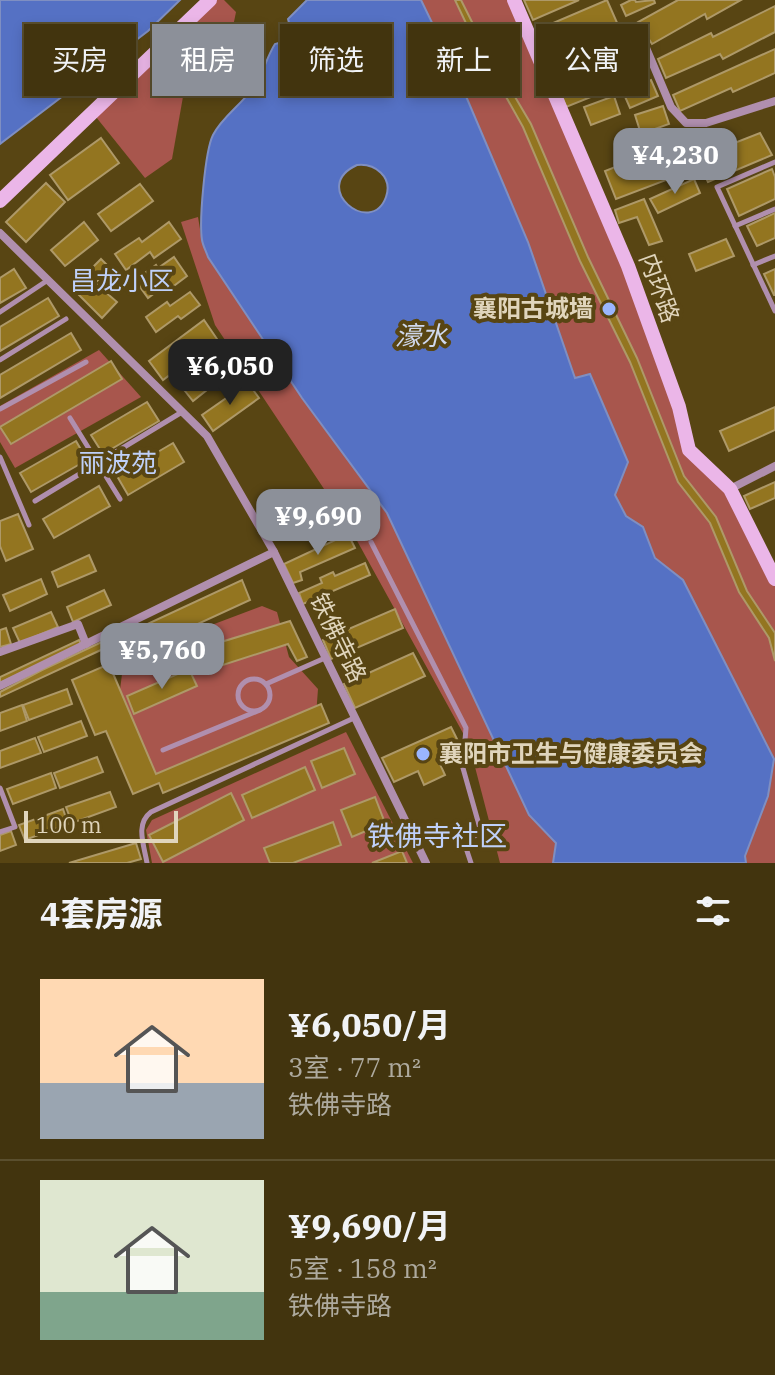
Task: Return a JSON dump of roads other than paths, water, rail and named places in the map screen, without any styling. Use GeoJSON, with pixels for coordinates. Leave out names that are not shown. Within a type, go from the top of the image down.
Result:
{"type":"FeatureCollection","features":[{"type":"Feature","properties":{"kind":"street"},"geometry":{"type":"LineString","coordinates":[[0,201],[210,0]]}},
{"type":"Feature","properties":{"kind":"street","name":"内环路"},"geometry":{"type":"LineString","coordinates":[[514,0],[536,52]]}},
{"type":"Feature","properties":{"kind":"street"},"geometry":{"type":"LineString","coordinates":[[648,52],[671,107],[686,123],[706,123],[775,101]]}},
{"type":"Feature","properties":{"kind":"street","name":"内环路"},"geometry":{"type":"LineString","coordinates":[[555,96],[628,266],[679,407],[689,450],[730,489],[775,579]]}},
{"type":"Feature","properties":{"kind":"street","name":"铁佛寺路"},"geometry":{"type":"LineString","coordinates":[[0,233],[207,436],[274,552],[426,863]]}},
{"type":"Feature","properties":{"kind":"street"},"geometry":{"type":"LineString","coordinates":[[730,489],[775,466]]}},
{"type":"Feature","properties":{"kind":"street"},"geometry":{"type":"LineString","coordinates":[[0,686],[274,552]]}},
{"type":"Feature","properties":{"kind":"street"},"geometry":{"type":"LineString","coordinates":[[0,652],[78,624],[86,644]]}},
{"type":"Feature","properties":{"kind":"lane"},"geometry":{"type":"LineString","coordinates":[[775,162],[717,187],[775,311]]}},
{"type":"Feature","properties":{"kind":"lane"},"geometry":{"type":"LineString","coordinates":[[735,226],[775,209]]}},
{"type":"Feature","properties":{"kind":"lane"},"geometry":{"type":"LineString","coordinates":[[753,265],[775,256]]}},
{"type":"Feature","properties":{"kind":"lane"},"geometry":{"type":"LineString","coordinates":[[0,312],[48,280]]}},
{"type":"Feature","properties":{"kind":"lane"},"geometry":{"type":"LineString","coordinates":[[0,360],[66,319]]}},
{"type":"Feature","properties":{"kind":"lane"},"geometry":{"type":"LineString","coordinates":[[0,409],[86,362]]}},
{"type":"Feature","properties":{"kind":"lane"},"geometry":{"type":"LineString","coordinates":[[35,501],[182,412]]}},
{"type":"Feature","properties":{"kind":"lane"},"geometry":{"type":"LineString","coordinates":[[70,418],[120,499]]}},
{"type":"Feature","properties":{"kind":"lane"},"geometry":{"type":"LineString","coordinates":[[0,457],[29,525]]}},
{"type":"Feature","properties":{"kind":"lane"},"geometry":{"type":"LineString","coordinates":[[371,542],[466,728],[461,761],[481,832],[464,842],[471,863]]}},
{"type":"Feature","properties":{"kind":"lane"},"geometry":{"type":"LineString","coordinates":[[266,684],[325,658]]}},
{"type":"Feature","properties":{"kind":"lane"},"geometry":{"type":"LineString","coordinates":[[163,750],[260,710],[265,707],[270,698],[266,684],[251,679],[239,689],[239,700],[250,710],[260,710]]}},
{"type":"Feature","properties":{"kind":"lane"},"geometry":{"type":"LineString","coordinates":[[147,863],[141,828],[143,818],[151,812],[354,718]]}},
{"type":"Feature","properties":{"kind":"lane"},"geometry":{"type":"LineString","coordinates":[[0,788],[15,827],[0,832]]}},
{"type":"Feature","properties":{"kind":"water"},"geometry":{"type":"Polygon","coordinates":[[[0,0],[180,0],[136,40],[136,24],[24,24],[24,96],[63,96],[0,144],[0,0]]]}},
{"type":"Feature","properties":{"kind":"water","name":"濠水"},"geometry":{"type":"Polygon","coordinates":[[[307,0],[421,0],[433,24],[408,24],[408,96],[466,96],[528,242],[575,378],[590,374],[628,462],[615,495],[626,516],[643,527],[655,558],[683,580],[774,759],[768,796],[745,856],[746,863],[553,863],[556,843],[529,815],[387,513],[302,398],[208,257],[202,240],[201,218],[210,143],[221,122],[246,96],[264,96],[264,67],[275,44],[280,43],[280,96],[392,96],[392,24],[289,24],[288,19],[307,0]],[[357,165],[344,174],[339,185],[341,196],[358,211],[368,212],[378,208],[388,190],[385,178],[370,166],[357,165]]]}},
{"type":"Feature","properties":{"kind":"place","name":"襄阳古城墙"},"geometry":{"type":"Point","coordinates":[609,309]}},
{"type":"Feature","properties":{"kind":"place","name":"襄阳市卫生与健康委员会"},"geometry":{"type":"Point","coordinates":[423,754]}},
{"type":"Feature","properties":{"kind":"district","name":"昌龙小区"},"geometry":{"type":"Point","coordinates":[122,281]}},
{"type":"Feature","properties":{"kind":"district","name":"丽波苑"},"geometry":{"type":"Point","coordinates":[118,463]}},
{"type":"Feature","properties":{"kind":"district","name":"铁佛寺社区"},"geometry":{"type":"Point","coordinates":[437,836]}}]}
